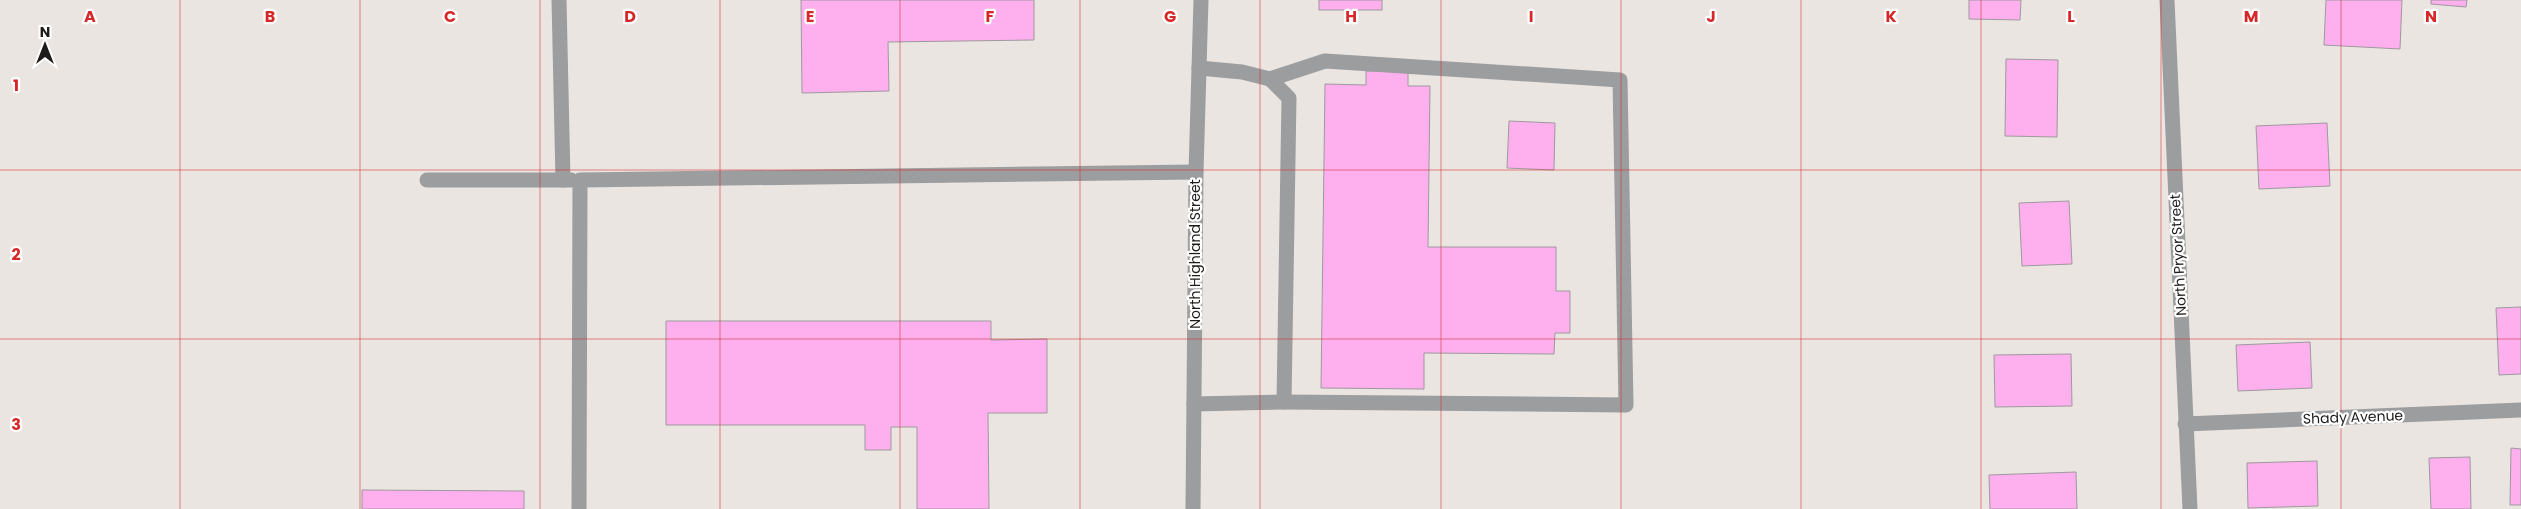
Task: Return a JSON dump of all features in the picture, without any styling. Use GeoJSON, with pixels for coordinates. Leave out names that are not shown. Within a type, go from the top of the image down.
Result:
{"type":"FeatureCollection","features":[{"type":"Feature","properties":{"kind":"street"},"geometry":{"type":"LineString","coordinates":[[559,0],[563,180]]}},
{"type":"Feature","properties":{"kind":"street","name":"North Highland Street"},"geometry":{"type":"LineString","coordinates":[[1193,509],[1196,172],[1200,0]]}},
{"type":"Feature","properties":{"kind":"street","name":"North Pryor Street"},"geometry":{"type":"LineString","coordinates":[[2167,0],[2190,509]]}},
{"type":"Feature","properties":{"kind":"street"},"geometry":{"type":"LineString","coordinates":[[1194,404],[1284,402],[1626,404],[1620,80],[1325,61],[1270,79]]}},
{"type":"Feature","properties":{"kind":"street"},"geometry":{"type":"LineString","coordinates":[[1199,68],[1242,72],[1270,79],[1289,98],[1284,402]]}},
{"type":"Feature","properties":{"kind":"street"},"geometry":{"type":"LineString","coordinates":[[427,180],[580,180],[1196,172]]}},
{"type":"Feature","properties":{"kind":"street"},"geometry":{"type":"LineString","coordinates":[[579,509],[580,180]]}},
{"type":"Feature","properties":{"kind":"street","name":"Shady Avenue"},"geometry":{"type":"LineString","coordinates":[[2186,424],[2521,410]]}},
{"type":"Feature","properties":{"kind":"building"},"geometry":{"type":"Polygon","coordinates":[[[801,0],[1034,0],[1034,40],[888,42],[889,91],[802,93],[801,0]]]}},
{"type":"Feature","properties":{"kind":"building"},"geometry":{"type":"Polygon","coordinates":[[[1319,0],[1382,0],[1382,10],[1319,10],[1319,0]]]}},
{"type":"Feature","properties":{"kind":"building"},"geometry":{"type":"Polygon","coordinates":[[[1969,0],[2021,0],[2020,20],[1969,19],[1969,0]]]}},
{"type":"Feature","properties":{"kind":"building"},"geometry":{"type":"Polygon","coordinates":[[[2326,0],[2402,0],[2400,49],[2324,45],[2326,0]]]}},
{"type":"Feature","properties":{"kind":"building"},"geometry":{"type":"Polygon","coordinates":[[[2431,0],[2467,0],[2466,7],[2431,4],[2431,0]]]}},
{"type":"Feature","properties":{"kind":"building"},"geometry":{"type":"Polygon","coordinates":[[[2006,59],[2058,60],[2057,137],[2005,136],[2006,59]]]}},
{"type":"Feature","properties":{"kind":"building"},"geometry":{"type":"Polygon","coordinates":[[[1366,71],[1408,71],[1408,86],[1430,86],[1428,247],[1556,247],[1556,291],[1570,291],[1570,333],[1555,333],[1554,354],[1424,353],[1424,389],[1321,388],[1325,84],[1366,85],[1366,71]]]}},
{"type":"Feature","properties":{"kind":"building"},"geometry":{"type":"Polygon","coordinates":[[[1509,121],[1555,123],[1554,170],[1507,168],[1509,121]]]}},
{"type":"Feature","properties":{"kind":"building"},"geometry":{"type":"Polygon","coordinates":[[[2327,123],[2330,186],[2259,189],[2256,126],[2327,123]]]}},
{"type":"Feature","properties":{"kind":"building"},"geometry":{"type":"Polygon","coordinates":[[[2069,201],[2072,264],[2022,266],[2019,203],[2069,201]]]}},
{"type":"Feature","properties":{"kind":"building"},"geometry":{"type":"Polygon","coordinates":[[[2521,307],[2521,374],[2499,375],[2496,308],[2521,307]]]}},
{"type":"Feature","properties":{"kind":"building"},"geometry":{"type":"Polygon","coordinates":[[[666,321],[991,321],[991,340],[1047,339],[1047,413],[988,413],[989,509],[917,509],[917,427],[891,427],[891,450],[865,450],[865,425],[666,425],[666,321]]]}},
{"type":"Feature","properties":{"kind":"building"},"geometry":{"type":"Polygon","coordinates":[[[2310,342],[2312,388],[2238,391],[2236,345],[2310,342]]]}},
{"type":"Feature","properties":{"kind":"building"},"geometry":{"type":"Polygon","coordinates":[[[2071,354],[2072,406],[1995,407],[1994,355],[2071,354]]]}},
{"type":"Feature","properties":{"kind":"building"},"geometry":{"type":"Polygon","coordinates":[[[2511,448],[2521,449],[2521,505],[2510,505],[2511,448]]]}},
{"type":"Feature","properties":{"kind":"building"},"geometry":{"type":"Polygon","coordinates":[[[2470,457],[2471,509],[2431,509],[2429,458],[2470,457]]]}},
{"type":"Feature","properties":{"kind":"building"},"geometry":{"type":"Polygon","coordinates":[[[2317,461],[2318,506],[2248,508],[2247,463],[2317,461]]]}},
{"type":"Feature","properties":{"kind":"building"},"geometry":{"type":"Polygon","coordinates":[[[2076,472],[2077,509],[1990,509],[1989,475],[2076,472]]]}},
{"type":"Feature","properties":{"kind":"building"},"geometry":{"type":"Polygon","coordinates":[[[362,490],[524,491],[524,509],[362,509],[362,490]]]}}]}
